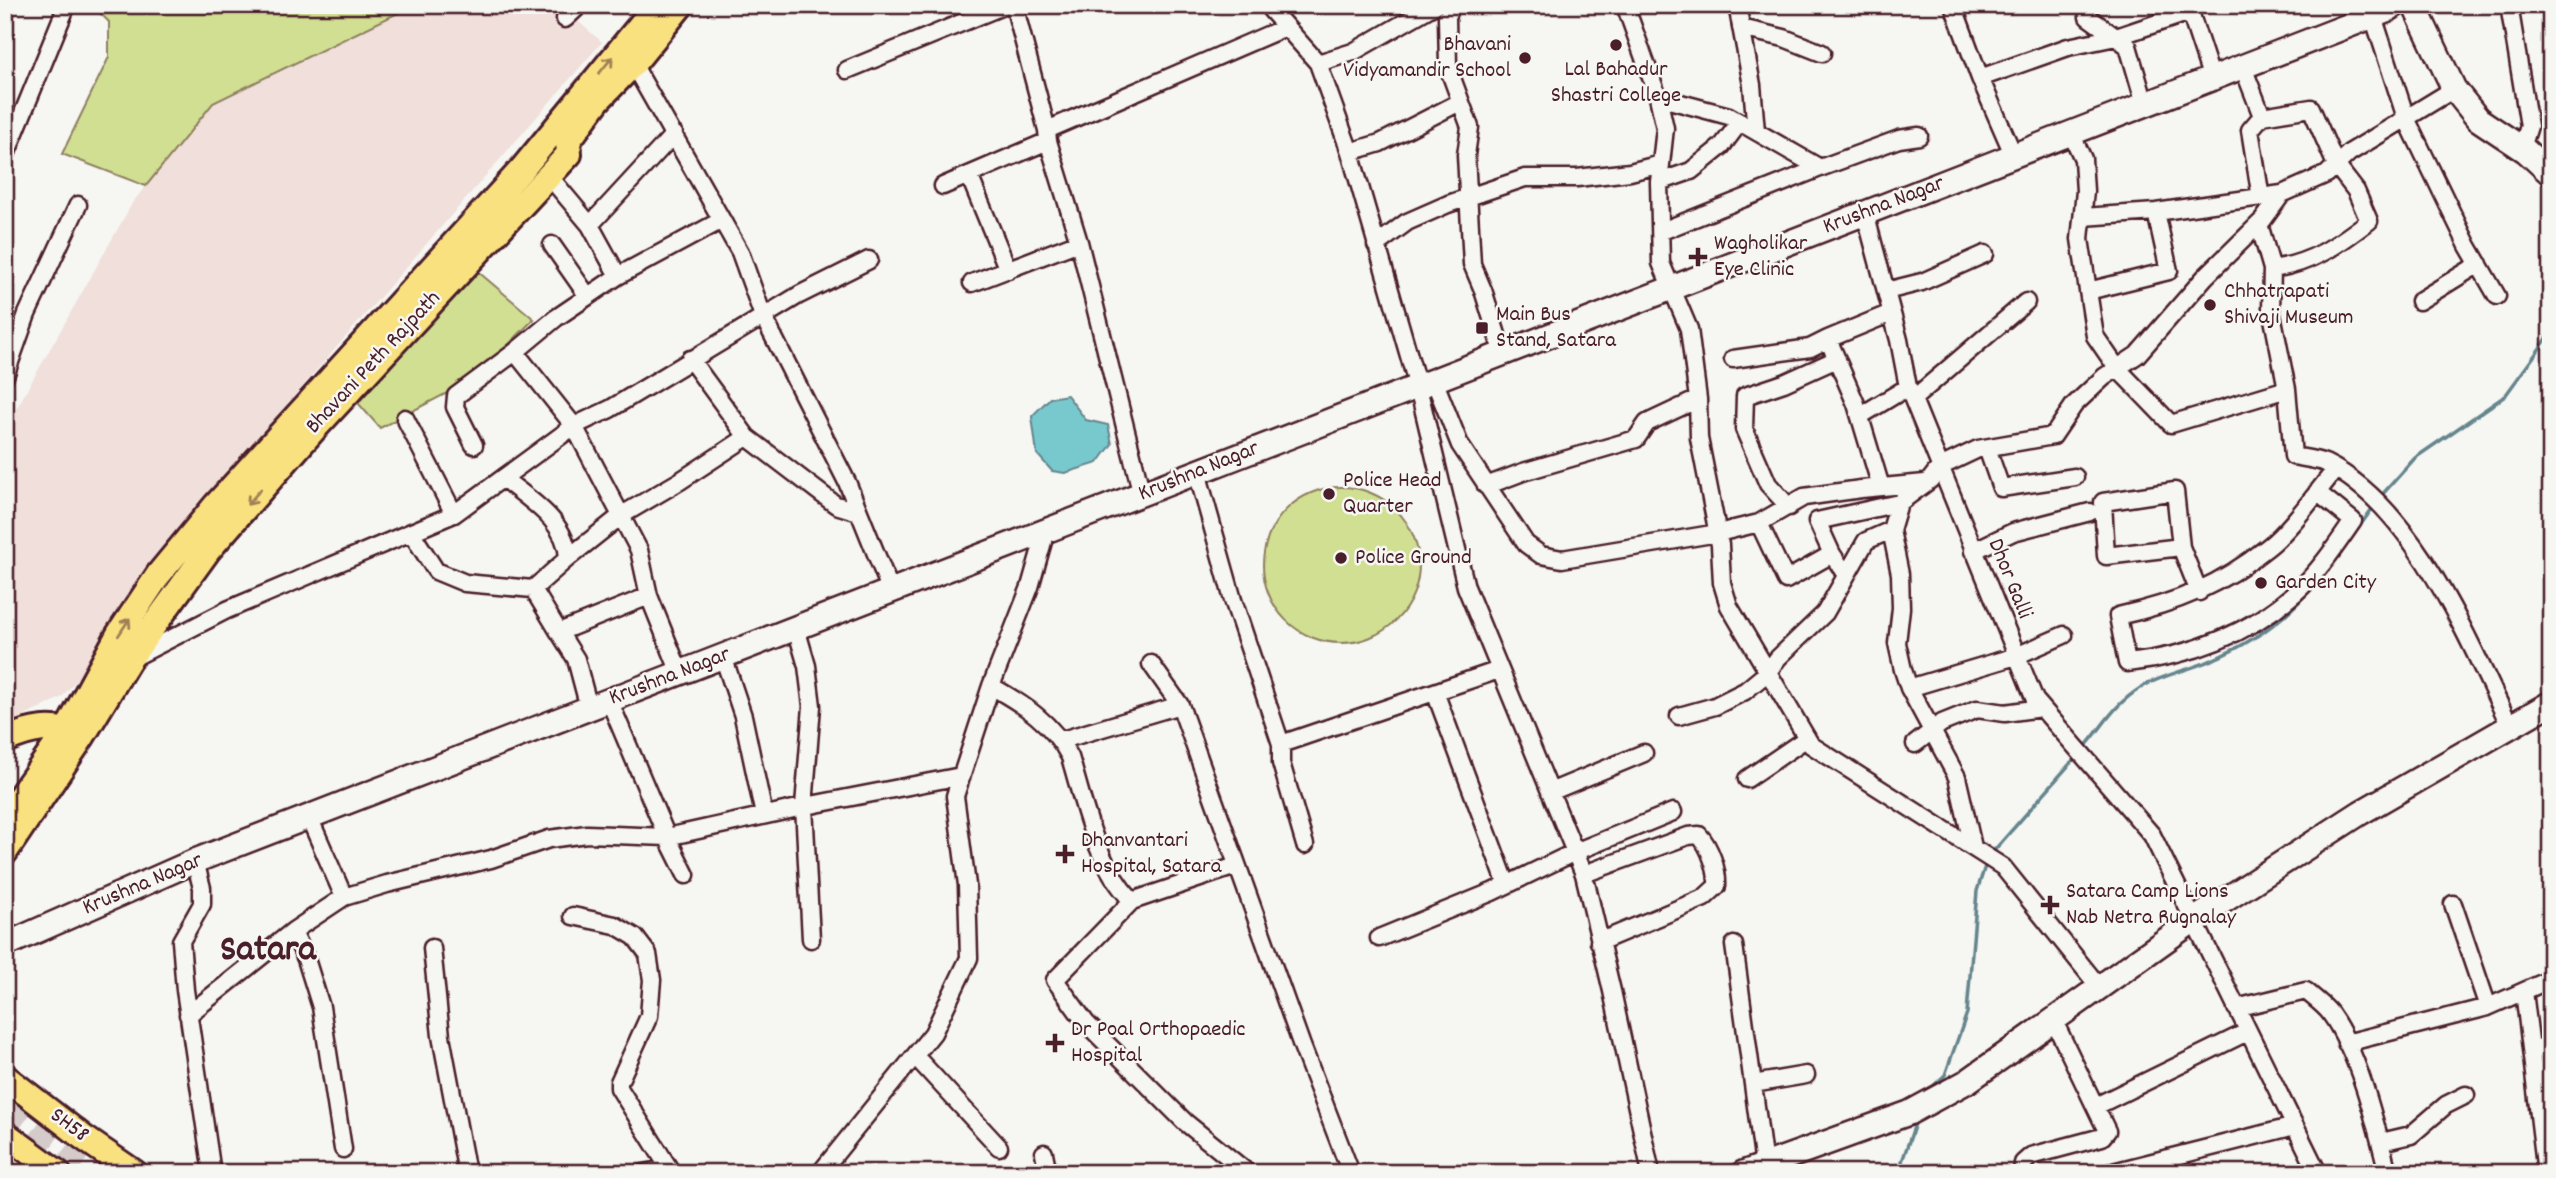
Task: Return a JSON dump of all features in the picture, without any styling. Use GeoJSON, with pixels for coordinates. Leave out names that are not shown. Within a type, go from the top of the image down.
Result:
{"type":"FeatureCollection","features":[{"type":"Feature","properties":{"kind":"main road"},"geometry":{"type":"LineString","coordinates":[[5,852],[116,659],[159,574],[216,505],[523,168],[657,5]]}},
{"type":"Feature","properties":{"kind":"main road","name":"Bhavani Peth Rajpath"},"geometry":{"type":"LineString","coordinates":[[116,659],[314,429],[569,154],[568,141],[598,100],[681,5]]}},
{"type":"Feature","properties":{"kind":"main road","name":"Krushna Nagar"},"geometry":{"type":"LineString","coordinates":[[5,945],[195,861],[2243,67],[2395,5]]}},
{"type":"Feature","properties":{"kind":"main road"},"geometry":{"type":"LineString","coordinates":[[2414,5],[2454,89],[2478,119],[2522,148],[2551,174]]}},
{"type":"Feature","properties":{"kind":"main road"},"geometry":{"type":"LineString","coordinates":[[270,463],[390,334],[539,164],[568,141]]}},
{"type":"Feature","properties":{"kind":"main road"},"geometry":{"type":"LineString","coordinates":[[1742,1173],[1909,1113],[1968,1081],[2194,919],[2360,813],[2551,703]]}},
{"type":"Feature","properties":{"kind":"main road"},"geometry":{"type":"LineString","coordinates":[[5,740],[22,732],[46,727],[75,733]]}},
{"type":"Feature","properties":{"kind":"main road"},"geometry":{"type":"LineString","coordinates":[[5,818],[75,733]]}},
{"type":"Feature","properties":{"kind":"main road","name":"SH58"},"geometry":{"type":"LineString","coordinates":[[5,1077],[84,1138],[135,1173]]}},
{"type":"Feature","properties":{"kind":"main road","name":"SH58"},"geometry":{"type":"LineString","coordinates":[[5,1133],[58,1173]]}},
{"type":"Feature","properties":{"kind":"street"},"geometry":{"type":"LineString","coordinates":[[5,156],[67,5]]}},
{"type":"Feature","properties":{"kind":"street"},"geometry":{"type":"LineString","coordinates":[[565,19],[580,5]]}},
{"type":"Feature","properties":{"kind":"street"},"geometry":{"type":"LineString","coordinates":[[847,70],[1005,5]]}},
{"type":"Feature","properties":{"kind":"street"},"geometry":{"type":"LineString","coordinates":[[1014,5],[1079,242],[1142,495]]}},
{"type":"Feature","properties":{"kind":"street"},"geometry":{"type":"LineString","coordinates":[[1318,63],[1353,52],[1435,5]]}},
{"type":"Feature","properties":{"kind":"street"},"geometry":{"type":"LineString","coordinates":[[1452,5],[1447,17],[1448,67],[1470,127],[1466,155],[1472,264],[1503,354]]}},
{"type":"Feature","properties":{"kind":"street"},"geometry":{"type":"LineString","coordinates":[[1625,5],[1658,97],[1665,128],[1660,182],[1661,263],[1689,329],[1698,399],[1699,438],[1718,533],[1722,583],[1729,606],[1811,745],[2003,867],[2099,988]]}},
{"type":"Feature","properties":{"kind":"street"},"geometry":{"type":"LineString","coordinates":[[1737,5],[1752,85],[1756,131]]}},
{"type":"Feature","properties":{"kind":"street"},"geometry":{"type":"LineString","coordinates":[[1953,5],[1980,78],[2014,156]]}},
{"type":"Feature","properties":{"kind":"street"},"geometry":{"type":"LineString","coordinates":[[2087,5],[2088,17],[2128,46],[2145,104]]}},
{"type":"Feature","properties":{"kind":"street"},"geometry":{"type":"LineString","coordinates":[[2509,5],[2529,125],[2522,148]]}},
{"type":"Feature","properties":{"kind":"street"},"geometry":{"type":"LineString","coordinates":[[1274,7],[1286,27],[1318,63],[1350,152],[1376,245],[1426,383],[1466,587],[1584,874],[1651,1173]]}},
{"type":"Feature","properties":{"kind":"street"},"geometry":{"type":"LineString","coordinates":[[1980,78],[2068,47],[2116,37],[2191,9],[2212,79]]}},
{"type":"Feature","properties":{"kind":"street"},"geometry":{"type":"LineString","coordinates":[[2373,16],[2406,118],[2430,170],[2497,296]]}},
{"type":"Feature","properties":{"kind":"street"},"geometry":{"type":"LineString","coordinates":[[943,186],[1048,135],[1286,27]]}},
{"type":"Feature","properties":{"kind":"street"},"geometry":{"type":"LineString","coordinates":[[1741,28],[1784,38],[1822,53]]}},
{"type":"Feature","properties":{"kind":"street"},"geometry":{"type":"LineString","coordinates":[[632,64],[740,252],[762,317],[847,482],[891,591]]}},
{"type":"Feature","properties":{"kind":"street"},"geometry":{"type":"LineString","coordinates":[[2243,67],[2262,116]]}},
{"type":"Feature","properties":{"kind":"street"},"geometry":{"type":"LineString","coordinates":[[2083,217],[2156,212],[2282,194],[2327,174],[2349,153],[2454,89]]}},
{"type":"Feature","properties":{"kind":"street"},"geometry":{"type":"LineString","coordinates":[[1658,97],[1729,116],[1820,168]]}},
{"type":"Feature","properties":{"kind":"street"},"geometry":{"type":"LineString","coordinates":[[1350,152],[1380,143],[1460,102]]}},
{"type":"Feature","properties":{"kind":"street"},"geometry":{"type":"LineString","coordinates":[[2261,198],[2250,130],[2262,116],[2311,108],[2336,165],[2356,191],[2368,221],[2331,250],[2290,267],[2272,269]]}},
{"type":"Feature","properties":{"kind":"street"},"geometry":{"type":"LineString","coordinates":[[1660,182],[1691,171],[1722,146],[1740,122]]}},
{"type":"Feature","properties":{"kind":"street"},"geometry":{"type":"LineString","coordinates":[[2071,133],[2083,159],[2085,191],[2080,239],[2095,336],[2118,368],[2171,424],[2287,389]]}},
{"type":"Feature","properties":{"kind":"street"},"geometry":{"type":"LineString","coordinates":[[590,225],[674,134]]}},
{"type":"Feature","properties":{"kind":"street"},"geometry":{"type":"LineString","coordinates":[[1661,231],[1820,168],[1899,139],[1919,136]]}},
{"type":"Feature","properties":{"kind":"street"},"geometry":{"type":"LineString","coordinates":[[1376,245],[1407,222],[1467,197],[1525,178],[1577,178],[1630,172],[1661,164]]}},
{"type":"Feature","properties":{"kind":"street"},"geometry":{"type":"LineString","coordinates":[[969,175],[1008,270]]}},
{"type":"Feature","properties":{"kind":"street"},"geometry":{"type":"LineString","coordinates":[[549,176],[590,225],[618,276]]}},
{"type":"Feature","properties":{"kind":"street"},"geometry":{"type":"LineString","coordinates":[[1846,575],[1832,554],[1817,521],[1899,503],[1925,483],[1940,467],[1978,449],[2053,436],[2074,405],[2104,377],[2137,355],[2205,277],[2259,224],[2282,194]]}},
{"type":"Feature","properties":{"kind":"street"},"geometry":{"type":"LineString","coordinates":[[5,376],[27,314],[78,205]]}},
{"type":"Feature","properties":{"kind":"street"},"geometry":{"type":"LineString","coordinates":[[2088,292],[2169,271],[2156,212]]}},
{"type":"Feature","properties":{"kind":"street","name":"Dhor Galli"},"geometry":{"type":"LineString","coordinates":[[1865,213],[1911,393],[2035,700],[2152,835],[2318,1173]]}},
{"type":"Feature","properties":{"kind":"street"},"geometry":{"type":"LineString","coordinates":[[474,445],[455,407],[456,396],[587,295],[722,220]]}},
{"type":"Feature","properties":{"kind":"street"},"geometry":{"type":"LineString","coordinates":[[2259,224],[2272,269],[2271,309],[2287,389],[2293,456],[2323,462],[2375,498],[2388,511],[2447,597],[2510,726]]}},
{"type":"Feature","properties":{"kind":"street"},"geometry":{"type":"LineString","coordinates":[[972,283],[1079,242]]}},
{"type":"Feature","properties":{"kind":"street"},"geometry":{"type":"LineString","coordinates":[[552,245],[587,295]]}},
{"type":"Feature","properties":{"kind":"street"},"geometry":{"type":"LineString","coordinates":[[1886,291],[1922,282],[1985,254]]}},
{"type":"Feature","properties":{"kind":"street"},"geometry":{"type":"LineString","coordinates":[[116,659],[454,514],[574,426],[610,409],[762,317],[870,260]]}},
{"type":"Feature","properties":{"kind":"street"},"geometry":{"type":"LineString","coordinates":[[2419,301],[2479,264]]}},
{"type":"Feature","properties":{"kind":"street"},"geometry":{"type":"LineString","coordinates":[[1860,416],[1911,393],[2026,302]]}},
{"type":"Feature","properties":{"kind":"street"},"geometry":{"type":"LineString","coordinates":[[1733,359],[1810,348],[1891,313]]}},
{"type":"Feature","properties":{"kind":"street"},"geometry":{"type":"LineString","coordinates":[[1828,339],[1860,416],[1881,488]]}},
{"type":"Feature","properties":{"kind":"street"},"geometry":{"type":"LineString","coordinates":[[515,352],[574,426],[622,514],[639,550],[649,596],[680,673]]}},
{"type":"Feature","properties":{"kind":"street"},"geometry":{"type":"LineString","coordinates":[[690,359],[747,437],[836,505],[859,512]]}},
{"type":"Feature","properties":{"kind":"street"},"geometry":{"type":"LineString","coordinates":[[1789,506],[1768,484],[1744,429],[1745,396],[1784,383],[1837,359]]}},
{"type":"Feature","properties":{"kind":"street"},"geometry":{"type":"LineString","coordinates":[[1426,383],[1460,445],[1486,485],[1526,544],[1541,555],[1562,559],[1718,533],[1759,523],[1804,497],[1925,483]]}},
{"type":"Feature","properties":{"kind":"street"},"geometry":{"type":"LineString","coordinates":[[1486,485],[1636,439],[1647,423],[1698,399]]}},
{"type":"Feature","properties":{"kind":"street"},"geometry":{"type":"LineString","coordinates":[[405,418],[454,514]]}},
{"type":"Feature","properties":{"kind":"street"},"geometry":{"type":"LineString","coordinates":[[411,532],[436,572],[465,583],[533,589],[622,514],[680,481],[747,437]]}},
{"type":"Feature","properties":{"kind":"street"},"geometry":{"type":"LineString","coordinates":[[1987,448],[2001,488],[2075,477]]}},
{"type":"Feature","properties":{"kind":"street"},"geometry":{"type":"LineString","coordinates":[[2317,492],[2353,522],[2295,593],[2220,642],[2162,659],[2127,663],[2118,616],[2161,606],[2199,592],[2270,546],[2336,470]]}},
{"type":"Feature","properties":{"kind":"street"},"geometry":{"type":"LineString","coordinates":[[1197,472],[1233,600],[1281,744],[1281,763],[1306,845]]}},
{"type":"Feature","properties":{"kind":"street"},"geometry":{"type":"LineString","coordinates":[[503,478],[557,524],[567,544],[568,558]]}},
{"type":"Feature","properties":{"kind":"street"},"geometry":{"type":"LineString","coordinates":[[2181,547],[2106,556],[2103,502],[2175,491],[2181,547],[2199,592]]}},
{"type":"Feature","properties":{"kind":"street"},"geometry":{"type":"LineString","coordinates":[[1899,503],[1891,530],[1900,574],[1898,643],[1909,688],[1957,778],[1973,847]]}},
{"type":"Feature","properties":{"kind":"street"},"geometry":{"type":"LineString","coordinates":[[1973,551],[2013,532],[2090,512]]}},
{"type":"Feature","properties":{"kind":"street"},"geometry":{"type":"LineString","coordinates":[[1759,523],[1786,580],[1832,554]]}},
{"type":"Feature","properties":{"kind":"street"},"geometry":{"type":"LineString","coordinates":[[1679,716],[1715,706],[1745,691],[1768,672],[1778,658],[1825,613],[1866,541],[1891,530]]}},
{"type":"Feature","properties":{"kind":"street"},"geometry":{"type":"LineString","coordinates":[[820,1173],[933,1033],[969,958],[967,885],[955,796],[991,686],[1030,587],[1046,531]]}},
{"type":"Feature","properties":{"kind":"street"},"geometry":{"type":"LineString","coordinates":[[533,589],[576,659],[686,875]]}},
{"type":"Feature","properties":{"kind":"street"},"geometry":{"type":"LineString","coordinates":[[559,632],[649,596]]}},
{"type":"Feature","properties":{"kind":"street"},"geometry":{"type":"LineString","coordinates":[[796,628],[807,666],[812,706],[804,806],[811,939]]}},
{"type":"Feature","properties":{"kind":"street"},"geometry":{"type":"LineString","coordinates":[[1909,688],[2016,656],[2064,635]]}},
{"type":"Feature","properties":{"kind":"street"},"geometry":{"type":"LineString","coordinates":[[723,656],[743,716],[764,815]]}},
{"type":"Feature","properties":{"kind":"street"},"geometry":{"type":"LineString","coordinates":[[1151,664],[1180,705],[1236,866],[1262,929],[1302,1046],[1351,1173]]}},
{"type":"Feature","properties":{"kind":"street"},"geometry":{"type":"LineString","coordinates":[[1281,744],[1499,670]]}},
{"type":"Feature","properties":{"kind":"street"},"geometry":{"type":"LineString","coordinates":[[991,686],[1023,704],[1062,740],[1105,866],[1116,885],[1132,901]]}},
{"type":"Feature","properties":{"kind":"street"},"geometry":{"type":"LineString","coordinates":[[1435,692],[1507,885]]}},
{"type":"Feature","properties":{"kind":"street"},"geometry":{"type":"LineString","coordinates":[[1062,740],[1180,705]]}},
{"type":"Feature","properties":{"kind":"street"},"geometry":{"type":"LineString","coordinates":[[1915,744],[1942,723],[1977,709],[2004,713],[2041,708]]}},
{"type":"Feature","properties":{"kind":"street"},"geometry":{"type":"LineString","coordinates":[[1747,779],[1807,737]]}},
{"type":"Feature","properties":{"kind":"street"},"geometry":{"type":"LineString","coordinates":[[1550,792],[1644,753]]}},
{"type":"Feature","properties":{"kind":"street"},"geometry":{"type":"LineString","coordinates":[[188,1015],[293,931],[344,897],[491,859],[549,839],[586,834],[667,837],[804,806],[961,776]]}},
{"type":"Feature","properties":{"kind":"street"},"geometry":{"type":"LineString","coordinates":[[1379,938],[1672,812]]}},
{"type":"Feature","properties":{"kind":"street"},"geometry":{"type":"LineString","coordinates":[[309,817],[344,897]]}},
{"type":"Feature","properties":{"kind":"street"},"geometry":{"type":"LineString","coordinates":[[1584,874],[1688,836],[1699,835],[1704,840],[1718,875],[1717,886],[1704,898],[1599,942]]}},
{"type":"Feature","properties":{"kind":"street"},"geometry":{"type":"LineString","coordinates":[[195,861],[202,888],[202,904],[181,942],[188,1015],[212,1173]]}},
{"type":"Feature","properties":{"kind":"street"},"geometry":{"type":"LineString","coordinates":[[1236,866],[1132,901],[1055,980],[1086,1023],[1185,1122],[1248,1173]]}},
{"type":"Feature","properties":{"kind":"street"},"geometry":{"type":"LineString","coordinates":[[2453,904],[2488,1007]]}},
{"type":"Feature","properties":{"kind":"street"},"geometry":{"type":"LineString","coordinates":[[573,916],[615,925],[635,937],[648,954],[652,980],[649,1016],[619,1082],[619,1088],[670,1170],[644,1173]]}},
{"type":"Feature","properties":{"kind":"street"},"geometry":{"type":"LineString","coordinates":[[293,931],[306,959],[321,1007],[342,1149]]}},
{"type":"Feature","properties":{"kind":"street"},"geometry":{"type":"LineString","coordinates":[[1734,945],[1765,1165]]}},
{"type":"Feature","properties":{"kind":"street"},"geometry":{"type":"LineString","coordinates":[[432,948],[441,1036],[467,1173]]}},
{"type":"Feature","properties":{"kind":"street"},"geometry":{"type":"LineString","coordinates":[[2346,1042],[2488,1007],[2551,979]]}},
{"type":"Feature","properties":{"kind":"street"},"geometry":{"type":"LineString","coordinates":[[2236,1008],[2306,991],[2329,1012],[2346,1042],[2381,1142],[2388,1173]]}},
{"type":"Feature","properties":{"kind":"street"},"geometry":{"type":"LineString","coordinates":[[2524,991],[2531,1049],[2545,1118],[2546,1173]]}},
{"type":"Feature","properties":{"kind":"street"},"geometry":{"type":"LineString","coordinates":[[2022,1173],[2023,1163],[2031,1156],[2107,1134],[2107,1129],[2054,1021]]}},
{"type":"Feature","properties":{"kind":"street"},"geometry":{"type":"LineString","coordinates":[[2096,1106],[2247,1032]]}},
{"type":"Feature","properties":{"kind":"street"},"geometry":{"type":"LineString","coordinates":[[2531,1049],[2551,1046]]}},
{"type":"Feature","properties":{"kind":"street"},"geometry":{"type":"LineString","coordinates":[[915,1056],[999,1147]]}},
{"type":"Feature","properties":{"kind":"street"},"geometry":{"type":"LineString","coordinates":[[1753,1084],[1806,1075]]}},
{"type":"Feature","properties":{"kind":"street"},"geometry":{"type":"LineString","coordinates":[[2381,1142],[2411,1135],[2446,1105],[2466,1095]]}},
{"type":"Feature","properties":{"kind":"street"},"geometry":{"type":"LineString","coordinates":[[2119,1171],[2159,1166],[2295,1126]]}},
{"type":"Feature","properties":{"kind":"street"},"geometry":{"type":"LineString","coordinates":[[1044,1153],[1048,1173]]}},
{"type":"Feature","properties":{"kind":"shaded area"},"geometry":{"type":"Polygon","coordinates":[[[415,5],[559,5],[602,42],[228,472],[105,646],[62,697],[5,726],[5,429],[133,202],[213,103],[415,5]]]}},
{"type":"Feature","properties":{"kind":"green space"},"geometry":{"type":"Polygon","coordinates":[[[92,5],[390,5],[398,13],[213,103],[146,186],[62,154],[109,57],[109,22],[92,5]]]}},
{"type":"Feature","properties":{"kind":"green space"},"geometry":{"type":"Polygon","coordinates":[[[476,270],[534,319],[474,379],[380,428],[358,403],[476,270]]]}},
{"type":"Feature","properties":{"kind":"green space","name":"Police Ground"},"geometry":{"type":"Polygon","coordinates":[[[1341,487],[1371,493],[1396,510],[1413,535],[1419,565],[1413,595],[1396,620],[1371,637],[1341,643],[1311,637],[1286,620],[1269,595],[1263,565],[1269,535],[1286,510],[1311,493],[1341,487]]]}},
{"type":"Feature","properties":{"kind":"water"},"geometry":{"type":"Polygon","coordinates":[[[1067,395],[1086,420],[1108,425],[1112,444],[1098,463],[1065,473],[1052,471],[1037,454],[1032,416],[1050,398],[1067,395]]]}},
{"type":"Feature","properties":{"kind":"waterway"},"geometry":{"type":"LineString","coordinates":[[2380,497],[2415,458],[2505,396],[2551,333]]}},
{"type":"Feature","properties":{"kind":"waterway"},"geometry":{"type":"LineString","coordinates":[[2352,537],[2374,506]]}},
{"type":"Feature","properties":{"kind":"waterway"},"geometry":{"type":"LineString","coordinates":[[2084,748],[2116,708],[2132,694],[2150,683],[2207,662],[2252,639],[2292,609],[2315,584]]}},
{"type":"Feature","properties":{"kind":"waterway"},"geometry":{"type":"LineString","coordinates":[[1991,854],[2076,757]]}},
{"type":"Feature","properties":{"kind":"waterway"},"geometry":{"type":"LineString","coordinates":[[1928,1091],[1945,1075],[1967,1013],[1977,891],[1986,863]]}},
{"type":"Feature","properties":{"kind":"waterway"},"geometry":{"type":"LineString","coordinates":[[1898,1173],[1916,1121]]}},
{"type":"Feature","properties":{"kind":"tunnel"},"geometry":{"type":"LineString","coordinates":[[5,1108],[93,1173]]}},
{"type":"Feature","properties":{"kind":"place","name":"Lal Bahadur Shastri College"},"geometry":{"type":"Point","coordinates":[1616,45]}},
{"type":"Feature","properties":{"kind":"place","name":"Bhavani Vidyamandir School"},"geometry":{"type":"Point","coordinates":[1525,58]}},
{"type":"Feature","properties":{"kind":"place","name":"Wagholikar Eye Clinic"},"geometry":{"type":"Point","coordinates":[1698,257]}},
{"type":"Feature","properties":{"kind":"place","name":"Chhatrapati Shivaji Museum"},"geometry":{"type":"Point","coordinates":[2210,305]}},
{"type":"Feature","properties":{"kind":"place","name":"Main Bus Stand, Satara"},"geometry":{"type":"Point","coordinates":[1482,328]}},
{"type":"Feature","properties":{"kind":"place","name":"Police Head Quarter"},"geometry":{"type":"Point","coordinates":[1329,494]}},
{"type":"Feature","properties":{"kind":"place","name":"Police Ground"},"geometry":{"type":"Point","coordinates":[1341,558]}},
{"type":"Feature","properties":{"kind":"place","name":"Garden City"},"geometry":{"type":"Point","coordinates":[2261,583]}},
{"type":"Feature","properties":{"kind":"place","name":"Dhanvantari Hospital, Satara"},"geometry":{"type":"Point","coordinates":[1065,854]}},
{"type":"Feature","properties":{"kind":"place","name":"Satara Camp Lions Nab Netra Rugnalay"},"geometry":{"type":"Point","coordinates":[2050,905]}},
{"type":"Feature","properties":{"kind":"place","name":"Dr Poal Orthopaedic Hospital"},"geometry":{"type":"Point","coordinates":[1055,1043]}},
{"type":"Feature","properties":{"kind":"district","name":"Satara"},"geometry":{"type":"Point","coordinates":[268,951]}}]}
